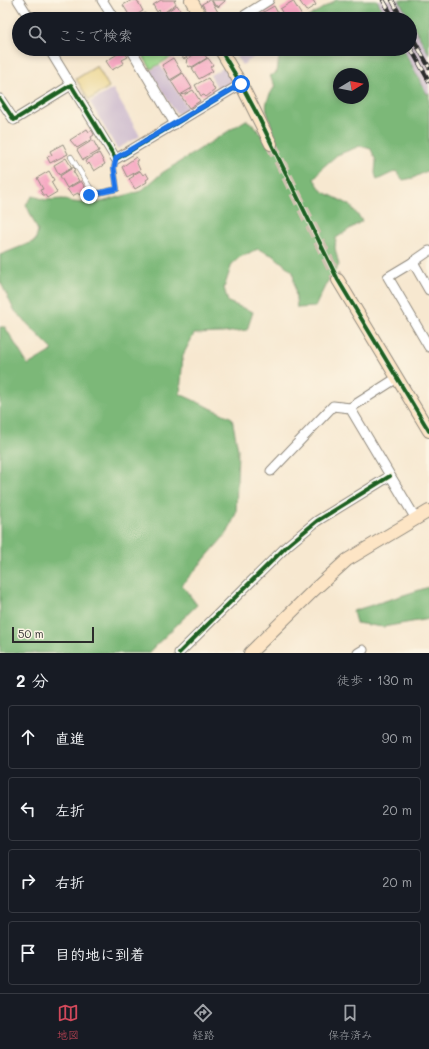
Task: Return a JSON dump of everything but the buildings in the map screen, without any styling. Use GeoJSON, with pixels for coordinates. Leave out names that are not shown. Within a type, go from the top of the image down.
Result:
{"type":"FeatureCollection","features":[{"type":"Feature","properties":{"kind":"street"},"geometry":{"type":"LineString","coordinates":[[18,0],[26,12]]}},
{"type":"Feature","properties":{"kind":"street"},"geometry":{"type":"LineString","coordinates":[[102,0],[110,12]]}},
{"type":"Feature","properties":{"kind":"street"},"geometry":{"type":"LineString","coordinates":[[190,0],[198,12]]}},
{"type":"Feature","properties":{"kind":"street"},"geometry":{"type":"LineString","coordinates":[[250,12],[269,0]]}},
{"type":"Feature","properties":{"kind":"street"},"geometry":{"type":"LineString","coordinates":[[53,56],[116,158],[241,84]]}},
{"type":"Feature","properties":{"kind":"street"},"geometry":{"type":"LineString","coordinates":[[135,56],[175,124]]}},
{"type":"Feature","properties":{"kind":"street"},"geometry":{"type":"LineString","coordinates":[[224,56],[241,84],[271,144]]}},
{"type":"Feature","properties":{"kind":"street"},"geometry":{"type":"LineString","coordinates":[[0,99],[14,120],[71,85]]}},
{"type":"Feature","properties":{"kind":"street"},"geometry":{"type":"LineString","coordinates":[[429,251],[388,277],[429,347]]}},
{"type":"Feature","properties":{"kind":"street"},"geometry":{"type":"LineString","coordinates":[[413,262],[429,290]]}},
{"type":"Feature","properties":{"kind":"street"},"geometry":{"type":"LineString","coordinates":[[338,280],[429,432]]}},
{"type":"Feature","properties":{"kind":"street"},"geometry":{"type":"LineString","coordinates":[[271,470],[334,406],[350,408],[398,378]]}},
{"type":"Feature","properties":{"kind":"street"},"geometry":{"type":"LineString","coordinates":[[350,408],[416,519]]}},
{"type":"Feature","properties":{"kind":"street"},"geometry":{"type":"LineString","coordinates":[[179,653],[288,544],[317,521],[390,476]]}},
{"type":"Feature","properties":{"kind":"street"},"geometry":{"type":"LineString","coordinates":[[250,653],[347,560],[429,511]]}},
{"type":"Feature","properties":{"kind":"lane"},"geometry":{"type":"LineString","coordinates":[[71,157],[92,194],[117,189],[114,168],[116,158]]}},
{"type":"Feature","properties":{"kind":"shaded area"},"geometry":{"type":"Polygon","coordinates":[[[377,0],[399,0],[406,12],[383,12],[377,0]]]}},
{"type":"Feature","properties":{"kind":"shaded area"},"geometry":{"type":"Polygon","coordinates":[[[417,33],[429,54],[429,93],[427,94],[407,56],[417,56],[417,33]]]}},
{"type":"Feature","properties":{"kind":"shaded area"},"geometry":{"type":"Polygon","coordinates":[[[236,56],[256,56],[242,65],[236,56]]]}},
{"type":"Feature","properties":{"kind":"shaded area"},"geometry":{"type":"Polygon","coordinates":[[[160,65],[188,109],[180,114],[175,112],[150,71],[160,65]]]}},
{"type":"Feature","properties":{"kind":"shaded area"},"geometry":{"type":"Polygon","coordinates":[[[225,67],[232,79],[229,85],[219,91],[210,75],[225,67]]]}},
{"type":"Feature","properties":{"kind":"shaded area"},"geometry":{"type":"Polygon","coordinates":[[[113,89],[140,136],[117,149],[90,102],[113,89]]]}},
{"type":"Feature","properties":{"kind":"green space"},"geometry":{"type":"Polygon","coordinates":[[[336,0],[377,0],[383,12],[316,12],[336,0]]]}},
{"type":"Feature","properties":{"kind":"green space"},"geometry":{"type":"Polygon","coordinates":[[[399,0],[429,0],[429,54],[417,32],[417,12],[406,12],[399,0]]]}},
{"type":"Feature","properties":{"kind":"green space"},"geometry":{"type":"Polygon","coordinates":[[[143,56],[173,56],[151,69],[143,56]]]}},
{"type":"Feature","properties":{"kind":"green space"},"geometry":{"type":"Polygon","coordinates":[[[278,56],[407,56],[427,94],[429,93],[429,170],[413,178],[403,180],[396,171],[377,180],[375,173],[376,161],[371,149],[360,146],[337,155],[322,168],[314,179],[322,191],[350,205],[362,221],[336,238],[335,248],[339,265],[326,284],[315,307],[297,308],[293,272],[274,256],[258,249],[240,257],[232,264],[224,288],[228,302],[253,312],[247,330],[194,334],[183,355],[180,394],[232,418],[238,450],[236,513],[228,532],[182,585],[197,605],[148,653],[0,653],[0,327],[5,327],[28,365],[53,350],[14,310],[0,281],[0,255],[35,241],[38,231],[26,204],[33,196],[46,200],[63,199],[73,202],[94,204],[141,191],[162,173],[246,120],[254,125],[261,135],[272,127],[266,106],[268,98],[275,86],[270,76],[277,72],[278,56]]]}},
{"type":"Feature","properties":{"kind":"green space"},"geometry":{"type":"Polygon","coordinates":[[[429,587],[429,619],[383,627],[356,623],[353,611],[429,587]]]}},
{"type":"Feature","properties":{"kind":"sand"},"geometry":{"type":"Polygon","coordinates":[[[97,66],[109,87],[89,100],[76,79],[97,66]]]}},
{"type":"Feature","properties":{"kind":"tunnel"},"geometry":{"type":"LineString","coordinates":[[271,144],[338,280]]}},
{"type":"Feature","properties":{"kind":"railway"},"geometry":{"type":"LineString","coordinates":[[383,0],[390,12]]}},
{"type":"Feature","properties":{"kind":"railway"},"geometry":{"type":"LineString","coordinates":[[392,0],[398,12]]}},
{"type":"Feature","properties":{"kind":"railway"},"geometry":{"type":"LineString","coordinates":[[417,46],[429,67]]}},
{"type":"Feature","properties":{"kind":"railway"},"geometry":{"type":"LineString","coordinates":[[415,56],[429,81]]}},
{"type":"Feature","properties":{"kind":"cycle path"},"geometry":{"type":"LineString","coordinates":[[224,56],[257,114],[338,280],[429,431]]}},
{"type":"Feature","properties":{"kind":"cycle path"},"geometry":{"type":"LineString","coordinates":[[0,99],[14,120],[71,85],[116,159],[241,84]]}},
{"type":"Feature","properties":{"kind":"cycle path"},"geometry":{"type":"LineString","coordinates":[[179,653],[288,545],[317,521],[390,476]]}},
{"type":"Feature","properties":{"kind":"route"},"geometry":{"type":"LineString","coordinates":[[89,195],[117,189],[114,168],[116,158],[241,84]]}}]}
